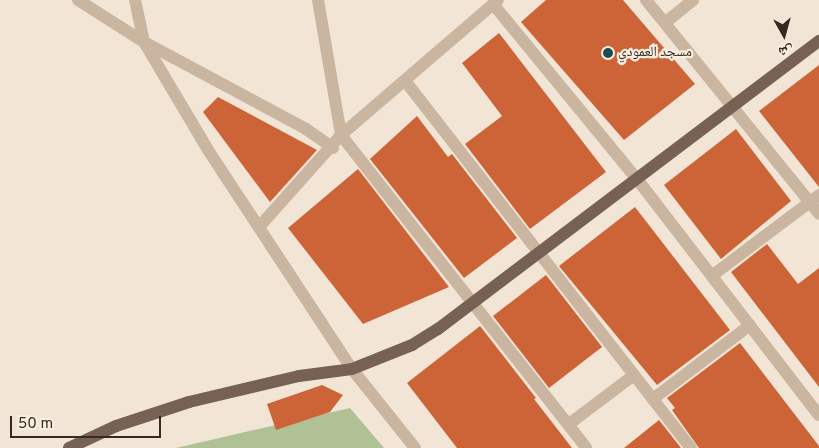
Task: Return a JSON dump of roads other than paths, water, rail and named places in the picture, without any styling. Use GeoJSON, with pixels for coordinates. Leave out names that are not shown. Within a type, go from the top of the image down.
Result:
{"type":"FeatureCollection","features":[{"type":"Feature","properties":{"kind":"main road"},"geometry":{"type":"LineString","coordinates":[[69,448],[116,426],[189,402],[299,376],[352,369],[412,345],[474,302],[819,41]]}},
{"type":"Feature","properties":{"kind":"street"},"geometry":{"type":"LineString","coordinates":[[78,0],[144,42],[281,115],[333,148]]}},
{"type":"Feature","properties":{"kind":"street"},"geometry":{"type":"LineString","coordinates":[[135,0],[144,42],[208,150],[352,369],[415,448]]}},
{"type":"Feature","properties":{"kind":"street"},"geometry":{"type":"LineString","coordinates":[[318,0],[341,135],[474,302],[586,448]]}},
{"type":"Feature","properties":{"kind":"street"},"geometry":{"type":"LineString","coordinates":[[646,0],[733,105],[814,198],[819,214]]}},
{"type":"Feature","properties":{"kind":"street"},"geometry":{"type":"LineString","coordinates":[[666,22],[694,0]]}},
{"type":"Feature","properties":{"kind":"street"},"geometry":{"type":"LineString","coordinates":[[259,227],[333,148],[341,135],[406,82],[496,2],[713,275],[819,415]]}},
{"type":"Feature","properties":{"kind":"street"},"geometry":{"type":"LineString","coordinates":[[406,82],[692,448]]}},
{"type":"Feature","properties":{"kind":"street"},"geometry":{"type":"LineString","coordinates":[[713,275],[814,198]]}},
{"type":"Feature","properties":{"kind":"street"},"geometry":{"type":"LineString","coordinates":[[653,399],[750,325]]}},
{"type":"Feature","properties":{"kind":"street"},"geometry":{"type":"LineString","coordinates":[[569,424],[634,375]]}},
{"type":"Feature","properties":{"kind":"place","name":"مسجد العمودي"},"geometry":{"type":"Point","coordinates":[608,53]}}]}
